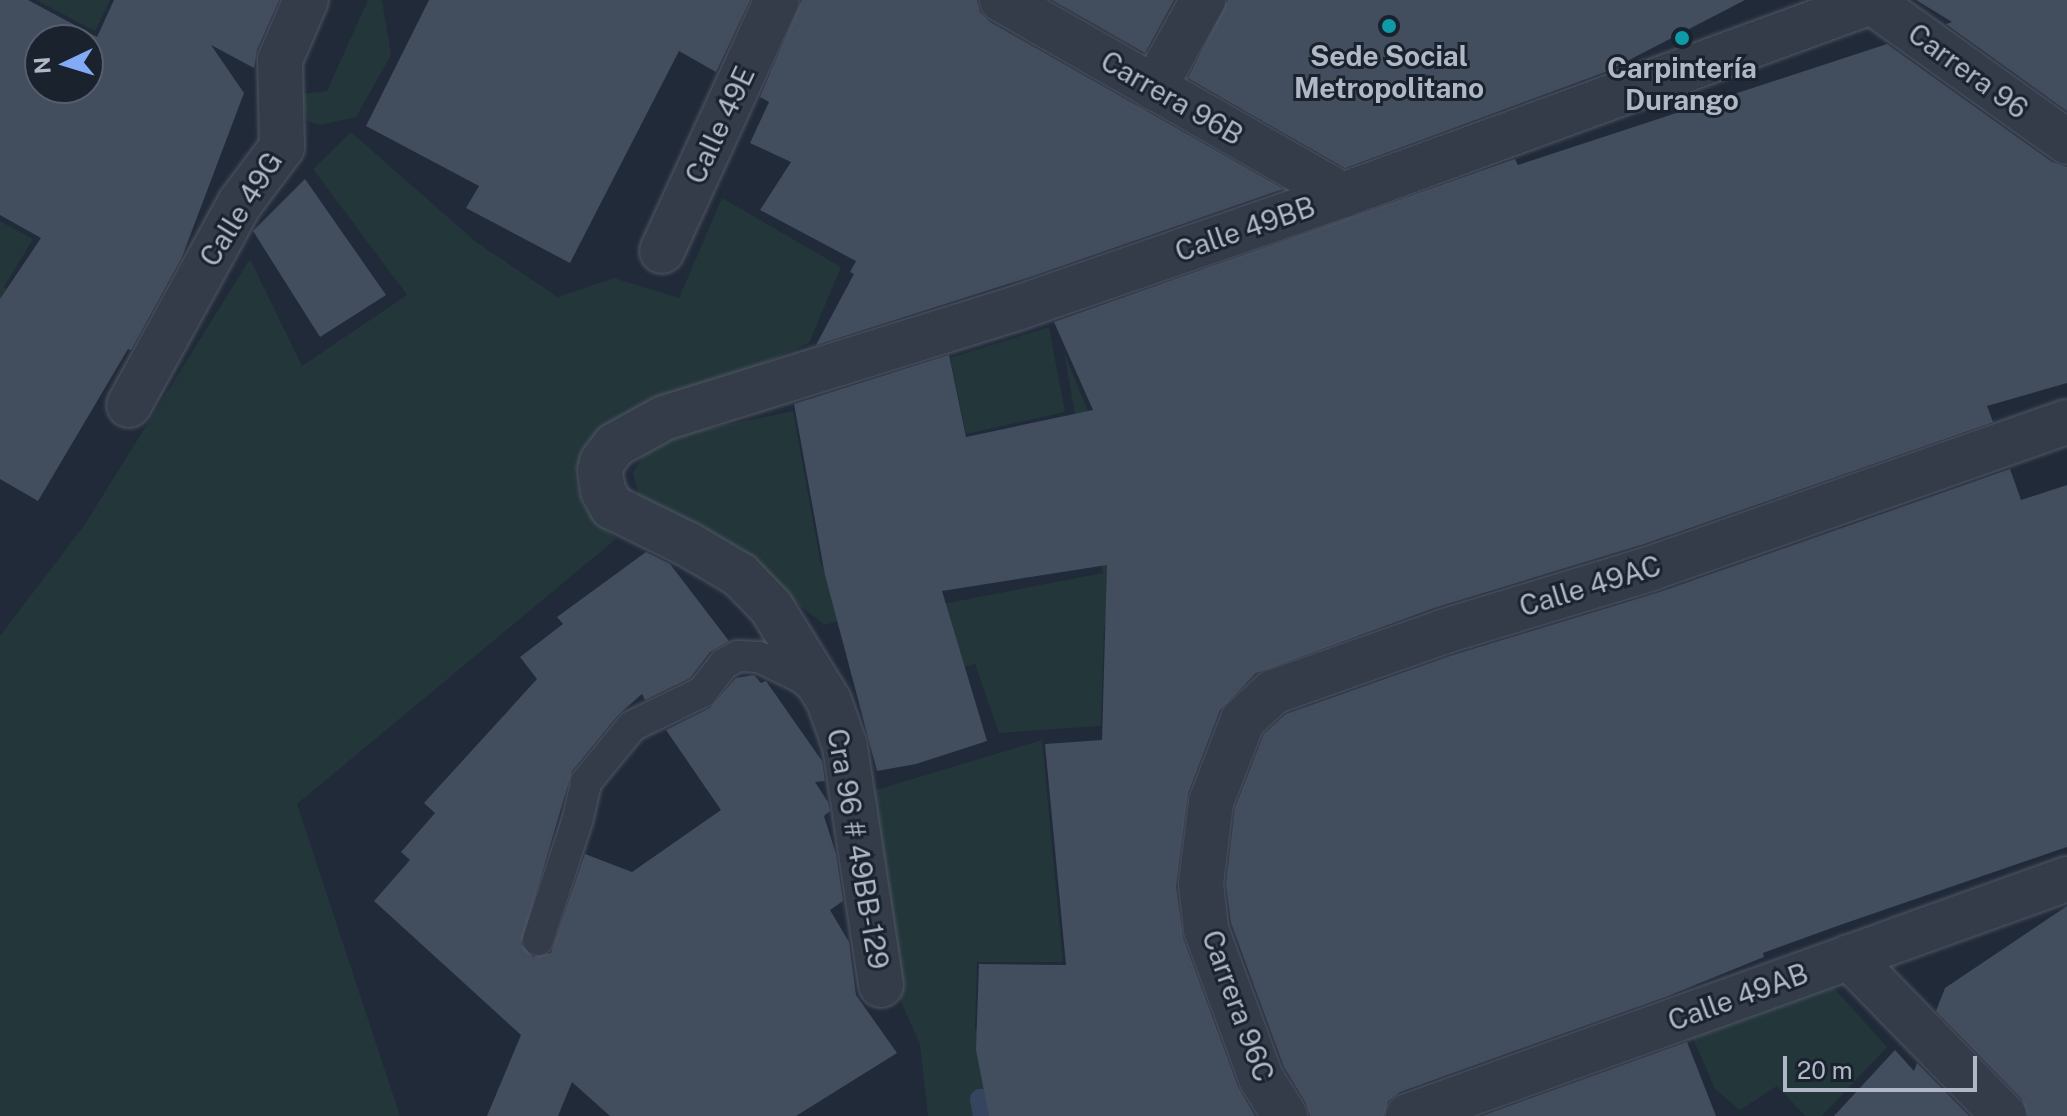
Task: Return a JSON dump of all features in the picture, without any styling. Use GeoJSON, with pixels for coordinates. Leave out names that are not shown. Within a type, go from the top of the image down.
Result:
{"type":"FeatureCollection","features":[{"type":"Feature","properties":{"kind":"street","name":"Calle 49G"},"geometry":{"type":"LineString","coordinates":[[129,405],[240,203],[282,147],[280,60],[306,0]]}},
{"type":"Feature","properties":{"kind":"street","name":"Calle 49E"},"geometry":{"type":"LineString","coordinates":[[662,251],[777,0]]}},
{"type":"Feature","properties":{"kind":"street","name":"Carrera 96B"},"geometry":{"type":"LineString","coordinates":[[1002,0],[1343,195]]}},
{"type":"Feature","properties":{"kind":"street"},"geometry":{"type":"LineString","coordinates":[[1154,88],[1203,0]]}},
{"type":"Feature","properties":{"kind":"street","name":"Carrera 96"},"geometry":{"type":"LineString","coordinates":[[1870,1],[2067,142]]}},
{"type":"Feature","properties":{"kind":"street","name":"Calle 49BB"},"geometry":{"type":"LineString","coordinates":[[615,445],[664,418],[1017,308],[1343,195],[1870,1]]}},
{"type":"Feature","properties":{"kind":"street","name":"Calle 49AC"},"geometry":{"type":"LineString","coordinates":[[1204,843],[1211,802],[1243,720],[1273,692],[1400,650],[1442,632],[1652,568],[2067,422]]}},
{"type":"Feature","properties":{"kind":"street","name":"Cra 96 # 49BB-129"},"geometry":{"type":"LineString","coordinates":[[615,445],[602,462],[600,471],[603,491],[612,507],[689,545],[740,575],[771,607],[829,701],[845,746],[881,985]]}},
{"type":"Feature","properties":{"kind":"street","name":"Carrera 96C"},"geometry":{"type":"LineString","coordinates":[[1204,843],[1201,884],[1206,929],[1261,1078],[1285,1116]]}},
{"type":"Feature","properties":{"kind":"street","name":"Calle 49AB"},"geometry":{"type":"LineString","coordinates":[[1408,1116],[2067,879]]}},
{"type":"Feature","properties":{"kind":"street"},"geometry":{"type":"LineString","coordinates":[[1849,957],[2004,1116]]}},
{"type":"Feature","properties":{"kind":"lane"},"geometry":{"type":"LineString","coordinates":[[538,940],[578,818],[586,782],[632,726],[702,692],[724,664],[738,656],[759,657],[789,671],[829,701]]}},
{"type":"Feature","properties":{"kind":"green space"},"geometry":{"type":"Polygon","coordinates":[[[36,0],[110,0],[98,24],[82,24],[36,0]]]}},
{"type":"Feature","properties":{"kind":"green space"},"geometry":{"type":"Polygon","coordinates":[[[368,0],[382,0],[391,55],[356,117],[320,125],[307,121],[301,94],[327,91],[368,0]]]}},
{"type":"Feature","properties":{"kind":"green space"},"geometry":{"type":"Polygon","coordinates":[[[351,132],[476,242],[558,297],[614,278],[679,298],[722,198],[841,267],[809,343],[588,441],[574,473],[582,505],[616,539],[297,804],[400,1116],[0,1116],[0,636],[85,524],[250,259],[302,366],[407,295],[313,169],[351,132]]]}},
{"type":"Feature","properties":{"kind":"green space"},"geometry":{"type":"Polygon","coordinates":[[[0,221],[33,239],[4,287],[17,300],[0,335],[0,221]]]}},
{"type":"Feature","properties":{"kind":"green space"},"geometry":{"type":"Polygon","coordinates":[[[1049,327],[1065,412],[966,434],[950,358],[1049,327]]]}},
{"type":"Feature","properties":{"kind":"green space"},"geometry":{"type":"Polygon","coordinates":[[[1064,352],[1162,595],[1115,627],[1104,626],[1101,726],[999,733],[975,664],[922,678],[906,611],[1103,573],[1064,352]]]}},
{"type":"Feature","properties":{"kind":"green space"},"geometry":{"type":"Polygon","coordinates":[[[793,411],[821,565],[878,554],[887,606],[825,625],[726,550],[652,514],[639,496],[633,473],[644,453],[659,439],[793,411]]]}},
{"type":"Feature","properties":{"kind":"green space"},"geometry":{"type":"Polygon","coordinates":[[[1042,740],[1063,962],[977,962],[975,1030],[992,1031],[992,1095],[976,1116],[928,1116],[920,1044],[901,1002],[866,793],[1042,740]]]}},
{"type":"Feature","properties":{"kind":"green space"},"geometry":{"type":"Polygon","coordinates":[[[1813,987],[1833,987],[1887,1047],[1822,1116],[1805,1116],[1777,1086],[1740,1110],[1715,1089],[1691,1034],[1813,987]]]}},
{"type":"Feature","properties":{"kind":"building"},"geometry":{"type":"Polygon","coordinates":[[[0,0],[28,0],[73,24],[24,24],[24,104],[104,104],[103,24],[114,0],[279,0],[257,50],[254,68],[211,45],[244,93],[182,257],[131,350],[128,349],[38,501],[0,479],[0,299],[41,238],[0,215],[0,0]]]}},
{"type":"Feature","properties":{"kind":"building"},"geometry":{"type":"Polygon","coordinates":[[[429,0],[750,0],[716,72],[679,51],[570,263],[466,208],[479,186],[366,126],[429,0]]]}},
{"type":"Feature","properties":{"kind":"building"},"geometry":{"type":"Polygon","coordinates":[[[802,0],[977,0],[980,12],[990,22],[1283,189],[1033,276],[816,345],[854,274],[850,272],[856,261],[760,210],[791,162],[750,143],[769,102],[760,97],[802,0]]]}},
{"type":"Feature","properties":{"kind":"building"},"geometry":{"type":"Polygon","coordinates":[[[1052,0],[1174,0],[1145,53],[1052,0]]]}},
{"type":"Feature","properties":{"kind":"building"},"geometry":{"type":"Polygon","coordinates":[[[1228,0],[1745,0],[1608,71],[1345,168],[1188,78],[1228,0]]]}},
{"type":"Feature","properties":{"kind":"building"},"geometry":{"type":"Polygon","coordinates":[[[1916,0],[2067,0],[2067,111],[1946,24],[1952,22],[1916,0]]]}},
{"type":"Feature","properties":{"kind":"building"},"geometry":{"type":"Polygon","coordinates":[[[1887,44],[2052,162],[2067,167],[2067,383],[1987,406],[1993,422],[1644,544],[1434,608],[1256,673],[1220,710],[1188,793],[1176,886],[1183,938],[1238,1087],[1255,1116],[989,1116],[976,1050],[979,964],[1066,965],[1045,744],[1102,740],[1107,565],[942,591],[987,741],[916,764],[877,771],[825,575],[794,404],[949,355],[966,437],[1093,410],[1054,322],[1515,159],[1518,165],[1887,44]]]}},
{"type":"Feature","properties":{"kind":"building"},"geometry":{"type":"Polygon","coordinates":[[[305,179],[386,295],[320,337],[253,231],[305,179]]]}},
{"type":"Feature","properties":{"kind":"building"},"geometry":{"type":"Polygon","coordinates":[[[2010,469],[2021,500],[2067,485],[2067,847],[1763,953],[1764,957],[1668,996],[1400,1092],[1388,1101],[1384,1116],[1310,1116],[1306,1103],[1284,1067],[1231,923],[1226,884],[1235,808],[1264,734],[1286,714],[1450,656],[1660,592],[2010,469]]]}},
{"type":"Feature","properties":{"kind":"building"},"geometry":{"type":"Polygon","coordinates":[[[646,552],[670,564],[729,641],[710,652],[690,678],[645,700],[642,694],[618,715],[572,771],[521,944],[533,957],[551,953],[585,854],[632,872],[721,810],[666,730],[710,708],[736,678],[754,675],[761,683],[766,681],[822,761],[825,781],[815,782],[828,802],[830,811],[824,816],[836,854],[843,901],[830,910],[849,942],[856,995],[897,1053],[796,1116],[610,1116],[572,1082],[558,1116],[487,1116],[521,1035],[374,901],[410,860],[401,852],[435,813],[424,803],[537,679],[520,657],[563,624],[557,617],[646,552]]]}},
{"type":"Feature","properties":{"kind":"building"},"geometry":{"type":"Polygon","coordinates":[[[2067,906],[2067,1116],[2028,1116],[2022,1099],[1936,1011],[1945,988],[2067,906]]]}},
{"type":"Feature","properties":{"kind":"building"},"geometry":{"type":"Polygon","coordinates":[[[1687,1042],[1716,1116],[1482,1116],[1687,1042]]]}},
{"type":"Feature","properties":{"kind":"building"},"geometry":{"type":"Polygon","coordinates":[[[1895,1050],[1914,1071],[1917,1063],[1969,1116],[1834,1116],[1895,1050]]]}},
{"type":"Feature","properties":{"kind":"waterway"},"geometry":{"type":"LineString","coordinates":[[983,1116],[980,1099],[1010,1098]]}},
{"type":"Feature","properties":{"kind":"place","name":"Sede Social Metropolitano"},"geometry":{"type":"Point","coordinates":[1389,26]}},
{"type":"Feature","properties":{"kind":"place","name":"Carpintería Durango"},"geometry":{"type":"Point","coordinates":[1682,38]}}]}
